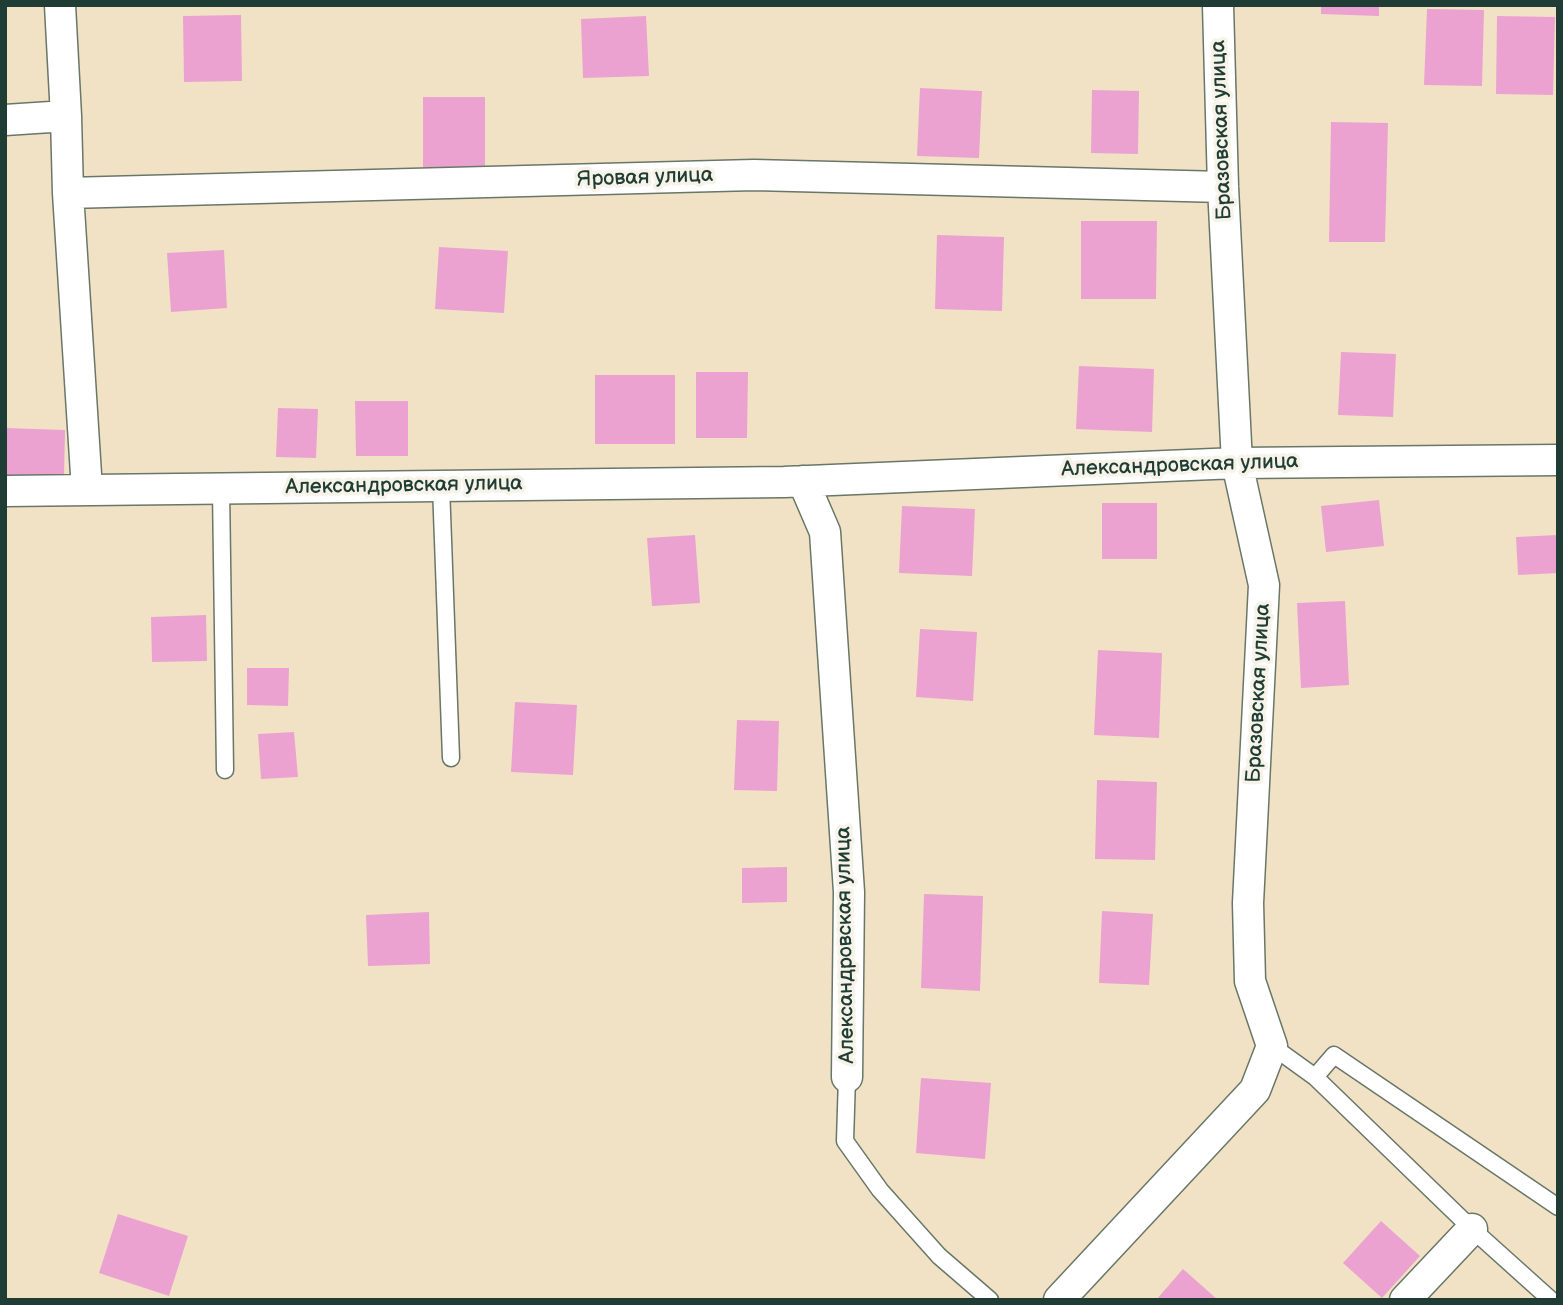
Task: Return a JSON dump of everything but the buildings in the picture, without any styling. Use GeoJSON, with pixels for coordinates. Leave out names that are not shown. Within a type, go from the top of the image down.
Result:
{"type":"FeatureCollection","features":[{"type":"Feature","properties":{"kind":"street"},"geometry":{"type":"LineString","coordinates":[[60,5],[68,193],[88,490]]}},
{"type":"Feature","properties":{"kind":"street","name":"Бразовская улица"},"geometry":{"type":"LineString","coordinates":[[1219,5],[1223,187],[1237,463],[1264,585],[1248,903],[1250,981],[1272,1046]]}},
{"type":"Feature","properties":{"kind":"street"},"geometry":{"type":"LineString","coordinates":[[5,120],[66,116]]}},
{"type":"Feature","properties":{"kind":"street","name":"Яровая улица"},"geometry":{"type":"LineString","coordinates":[[68,193],[754,175],[1223,187]]}},
{"type":"Feature","properties":{"kind":"street","name":"Александровская улица"},"geometry":{"type":"LineString","coordinates":[[5,491],[803,481],[1237,463],[1558,460]]}},
{"type":"Feature","properties":{"kind":"street","name":"Александровская улица"},"geometry":{"type":"LineString","coordinates":[[803,481],[825,532],[849,892],[847,1077]]}},
{"type":"Feature","properties":{"kind":"street"},"geometry":{"type":"LineString","coordinates":[[1059,1300],[1255,1090],[1272,1046]]}},
{"type":"Feature","properties":{"kind":"street"},"geometry":{"type":"LineString","coordinates":[[1405,1300],[1472,1229]]}},
{"type":"Feature","properties":{"kind":"lane"},"geometry":{"type":"LineString","coordinates":[[441,486],[451,758]]}},
{"type":"Feature","properties":{"kind":"lane"},"geometry":{"type":"LineString","coordinates":[[221,488],[225,770]]}},
{"type":"Feature","properties":{"kind":"lane"},"geometry":{"type":"LineString","coordinates":[[1272,1046],[1315,1077],[1472,1229],[1551,1300]]}},
{"type":"Feature","properties":{"kind":"lane"},"geometry":{"type":"LineString","coordinates":[[1315,1077],[1334,1055],[1558,1207]]}},
{"type":"Feature","properties":{"kind":"lane"},"geometry":{"type":"LineString","coordinates":[[847,1077],[845,1141],[880,1190],[939,1256],[990,1300]]}}]}
